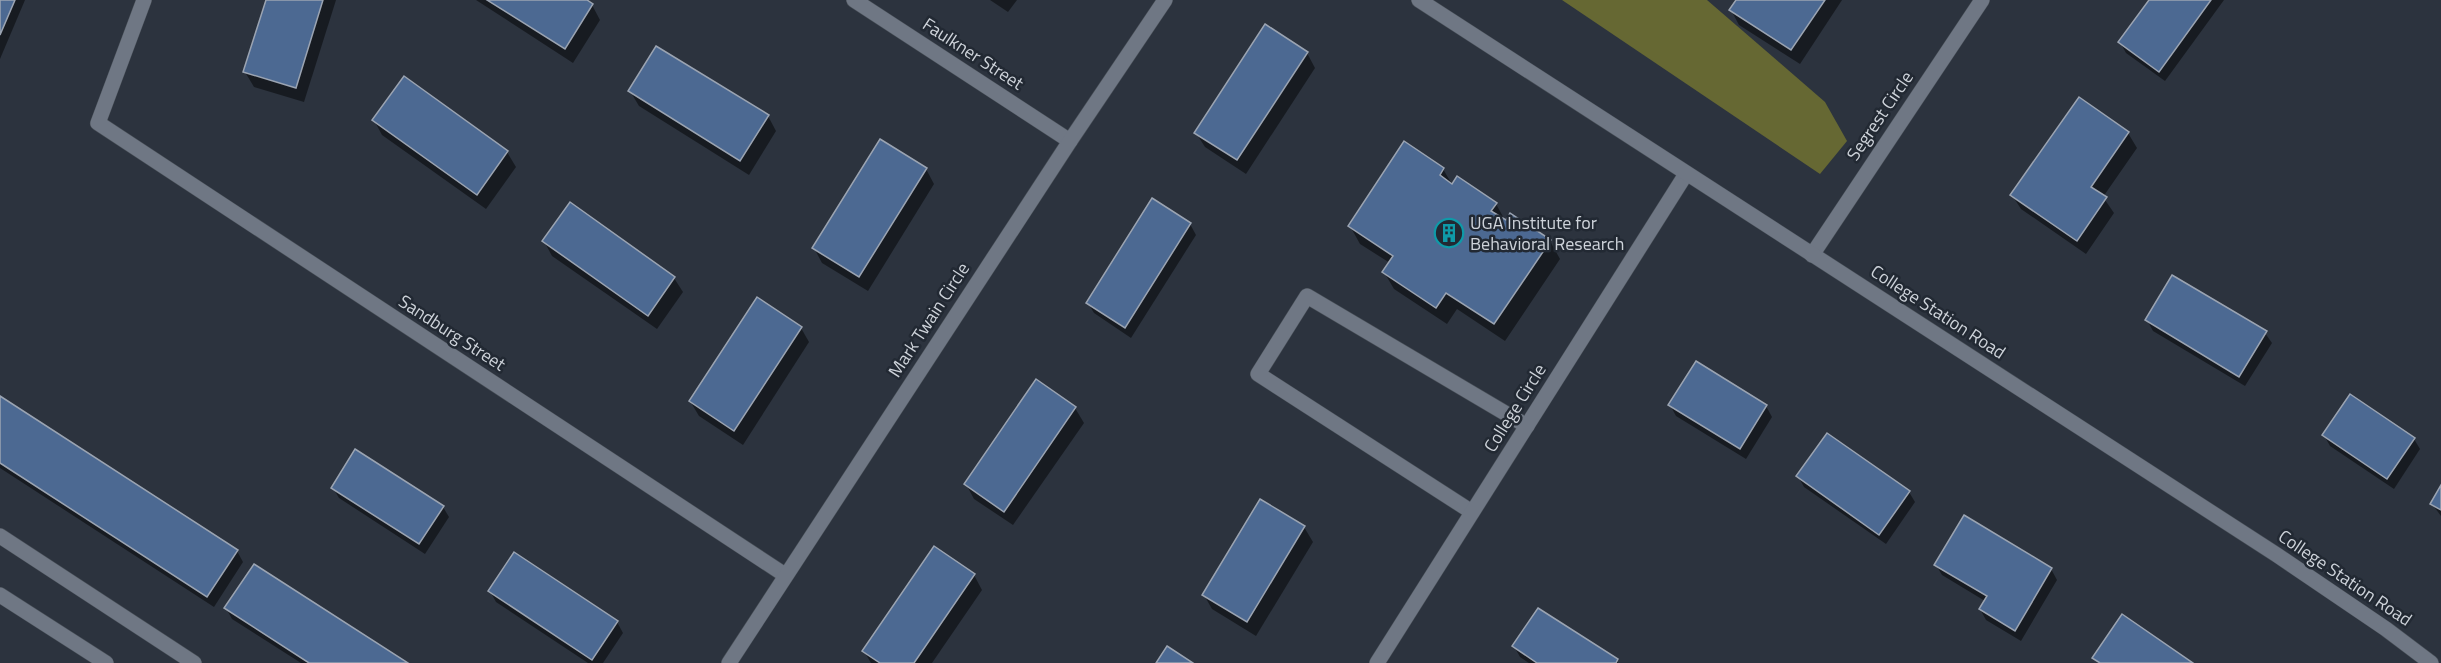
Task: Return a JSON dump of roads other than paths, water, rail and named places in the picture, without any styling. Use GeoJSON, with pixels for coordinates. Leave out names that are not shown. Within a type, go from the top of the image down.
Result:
{"type":"FeatureCollection","features":[{"type":"Feature","properties":{"kind":"street","name":"Sandburg Street"},"geometry":{"type":"LineString","coordinates":[[144,0],[98,123],[785,575]]}},
{"type":"Feature","properties":{"kind":"street","name":"Faulkner Street"},"geometry":{"type":"LineString","coordinates":[[854,0],[1070,141]]}},
{"type":"Feature","properties":{"kind":"street","name":"Mark Twain Circle"},"geometry":{"type":"LineString","coordinates":[[729,663],[1070,141],[1165,0]]}},
{"type":"Feature","properties":{"kind":"street","name":"College Station Road"},"geometry":{"type":"LineString","coordinates":[[1419,0],[2285,561],[2386,629],[2431,663]]}},
{"type":"Feature","properties":{"kind":"street","name":"Segrest Circle"},"geometry":{"type":"LineString","coordinates":[[1812,255],[1982,0]]}},
{"type":"Feature","properties":{"kind":"street","name":"College Circle"},"geometry":{"type":"LineString","coordinates":[[1377,663],[1686,174]]}},
{"type":"Feature","properties":{"kind":"street"},"geometry":{"type":"LineString","coordinates":[[1472,512],[1258,374],[1307,296],[1527,426]]}},
{"type":"Feature","properties":{"kind":"street"},"geometry":{"type":"LineString","coordinates":[[0,536],[194,663]]}},
{"type":"Feature","properties":{"kind":"street"},"geometry":{"type":"LineString","coordinates":[[0,595],[106,663]]}},
{"type":"Feature","properties":{"kind":"place","name":"UGA Institute for Behavioral Research"},"geometry":{"type":"Point","coordinates":[1449,233]}}]}
